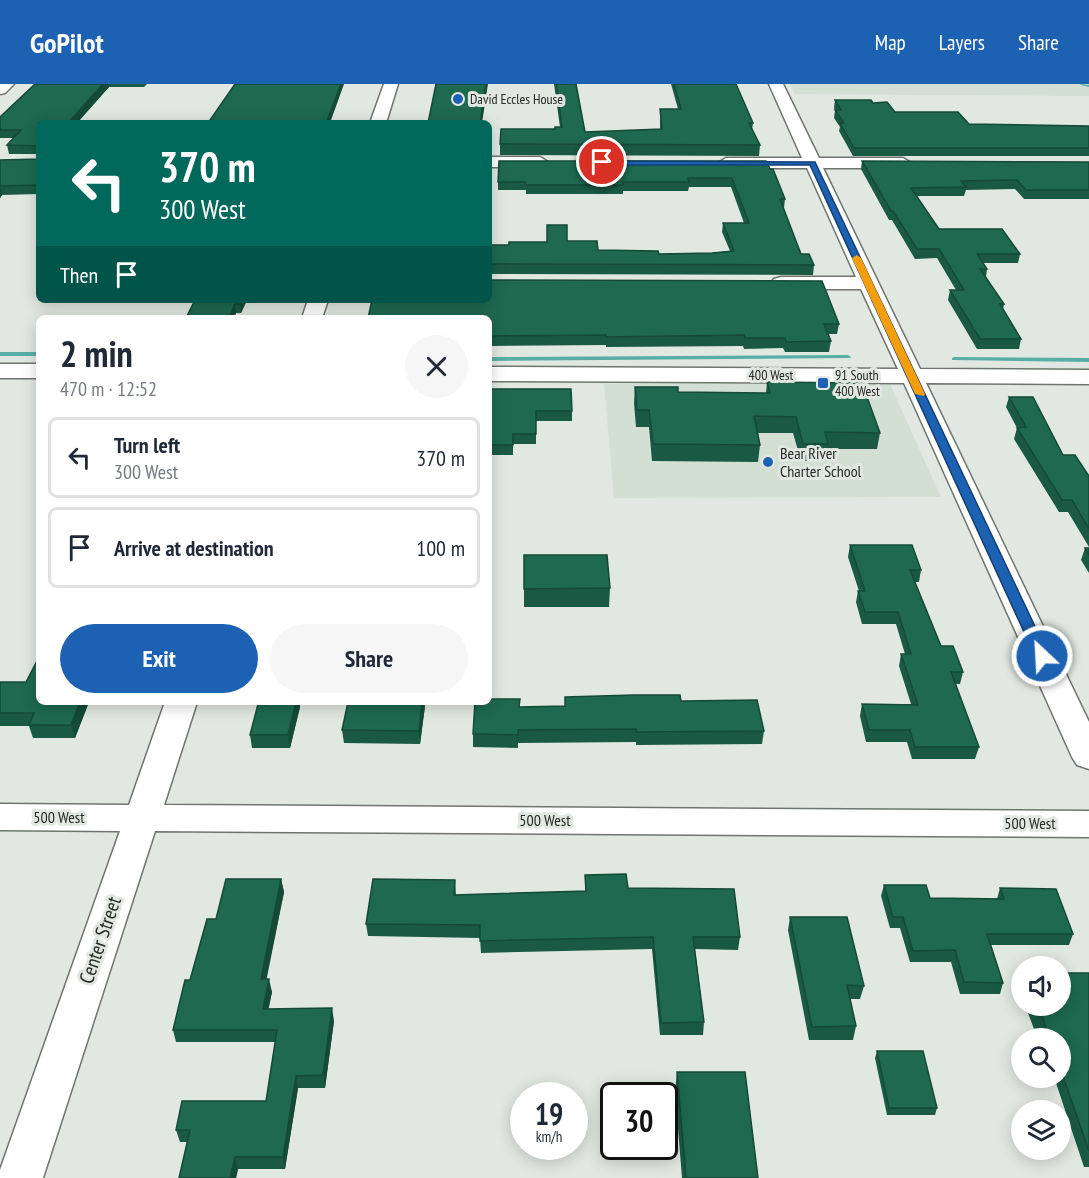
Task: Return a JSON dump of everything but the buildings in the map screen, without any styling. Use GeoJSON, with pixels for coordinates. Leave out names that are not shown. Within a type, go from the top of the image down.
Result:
{"type":"FeatureCollection","features":[{"type":"Feature","properties":{"kind":"street"},"geometry":{"type":"LineString","coordinates":[[0,90],[7,84]]}},
{"type":"Feature","properties":{"kind":"street"},"geometry":{"type":"LineString","coordinates":[[379,120],[391,84]]}},
{"type":"Feature","properties":{"kind":"street"},"geometry":{"type":"LineString","coordinates":[[776,84],[1089,757]]}},
{"type":"Feature","properties":{"kind":"street"},"geometry":{"type":"LineString","coordinates":[[492,162],[560,162]]}},
{"type":"Feature","properties":{"kind":"street"},"geometry":{"type":"LineString","coordinates":[[713,163],[924,163]]}},
{"type":"Feature","properties":{"kind":"street"},"geometry":{"type":"LineString","coordinates":[[763,283],[868,283]]}},
{"type":"Feature","properties":{"kind":"street"},"geometry":{"type":"LineString","coordinates":[[0,371],[36,371]]}},
{"type":"Feature","properties":{"kind":"street","name":"400 West"},"geometry":{"type":"LineString","coordinates":[[492,374],[1089,377]]}},
{"type":"Feature","properties":{"kind":"street","name":"Center Street"},"geometry":{"type":"LineString","coordinates":[[20,1178],[180,705]]}},
{"type":"Feature","properties":{"kind":"street","name":"500 West"},"geometry":{"type":"LineString","coordinates":[[0,817],[1089,824]]}},
{"type":"Feature","properties":{"kind":"shaded area"},"geometry":{"type":"Polygon","coordinates":[[[790,84],[1089,84],[1089,96],[795,94],[790,84]]]}},
{"type":"Feature","properties":{"kind":"shaded area","name":"Bear River Charter School"},"geometry":{"type":"Polygon","coordinates":[[[889,382],[941,497],[614,498],[604,384],[889,382]]]}},
{"type":"Feature","properties":{"kind":"waterway"},"geometry":{"type":"LineString","coordinates":[[1082,84],[1089,86]]}},
{"type":"Feature","properties":{"kind":"waterway"},"geometry":{"type":"LineString","coordinates":[[0,354],[36,354]]}},
{"type":"Feature","properties":{"kind":"waterway"},"geometry":{"type":"LineString","coordinates":[[492,359],[848,357]]}},
{"type":"Feature","properties":{"kind":"waterway"},"geometry":{"type":"LineString","coordinates":[[954,359],[1089,360]]}},
{"type":"Feature","properties":{"kind":"slow traffic"},"geometry":{"type":"LineString","coordinates":[[857,258],[920,394]]}},
{"type":"Feature","properties":{"kind":"place","name":"David Eccles House"},"geometry":{"type":"Point","coordinates":[458,99]}},
{"type":"Feature","properties":{"kind":"place","name":"91 South 400 West"},"geometry":{"type":"Point","coordinates":[823,383]}},
{"type":"Feature","properties":{"kind":"place","name":"Bear River Charter School"},"geometry":{"type":"Point","coordinates":[768,462]}},
{"type":"Feature","properties":{"kind":"route"},"geometry":{"type":"LineString","coordinates":[[602,162],[813,163],[1042,656]]}}]}
